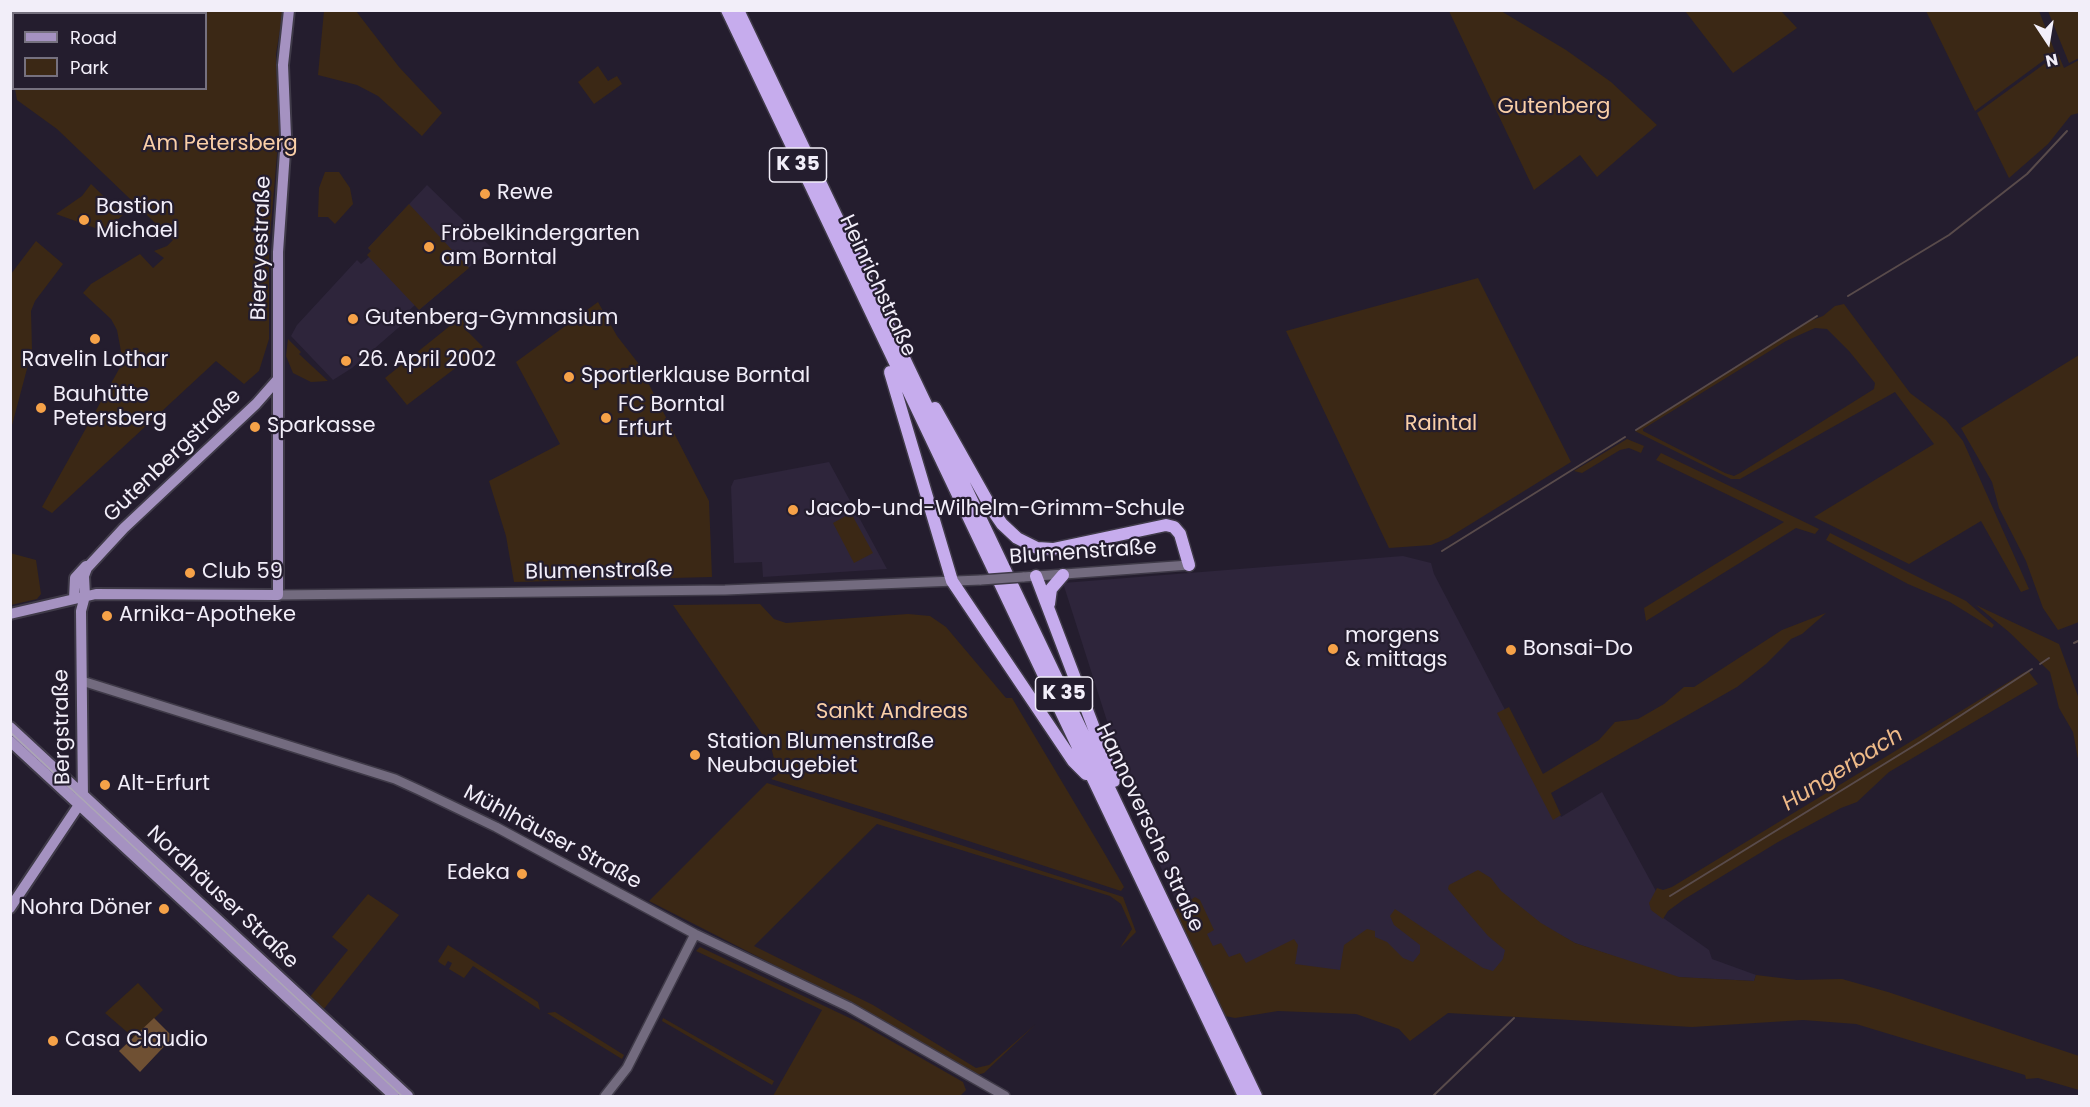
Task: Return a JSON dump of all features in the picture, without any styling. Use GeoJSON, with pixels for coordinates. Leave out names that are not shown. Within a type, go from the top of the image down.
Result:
{"type":"FeatureCollection","features":[{"type":"Feature","properties":{"kind":"highway","name":"Heinrichstraße"},"geometry":{"type":"LineString","coordinates":[[727,10],[995,577]]}},
{"type":"Feature","properties":{"kind":"highway","name":"Heinrichstraße"},"geometry":{"type":"LineString","coordinates":[[738,10],[1008,576]]}},
{"type":"Feature","properties":{"kind":"highway"},"geometry":{"type":"LineString","coordinates":[[882,342],[951,581],[1073,761],[1093,781]]}},
{"type":"Feature","properties":{"kind":"highway"},"geometry":{"type":"LineString","coordinates":[[916,386],[926,392],[993,511],[1002,524],[1017,538],[1038,548],[1053,549],[1166,525],[1174,527],[1184,541],[1189,565]]}},
{"type":"Feature","properties":{"kind":"highway"},"geometry":{"type":"LineString","coordinates":[[1049,608],[1051,590],[1063,575]]}},
{"type":"Feature","properties":{"kind":"highway","name":"Hannoversche Straße"},"geometry":{"type":"LineString","coordinates":[[1008,576],[1256,1096]]}},
{"type":"Feature","properties":{"kind":"highway"},"geometry":{"type":"LineString","coordinates":[[1036,576],[1119,796],[1120,811]]}},
{"type":"Feature","properties":{"kind":"highway","name":"Hannoversche Straße"},"geometry":{"type":"LineString","coordinates":[[995,577],[1244,1096]]}},
{"type":"Feature","properties":{"kind":"main road","name":"Biereyestraße"},"geometry":{"type":"LineString","coordinates":[[278,595],[278,252],[286,137],[284,65],[290,10]]}},
{"type":"Feature","properties":{"kind":"main road","name":"Gutenbergstraße"},"geometry":{"type":"LineString","coordinates":[[74,599],[75,578],[256,404],[278,378]]}},
{"type":"Feature","properties":{"kind":"main road","name":"Gutenbergstraße"},"geometry":{"type":"LineString","coordinates":[[85,596],[84,576],[93,560]]}},
{"type":"Feature","properties":{"kind":"main road","name":"Blumenstraße"},"geometry":{"type":"LineString","coordinates":[[10,614],[85,596],[278,595]]}},
{"type":"Feature","properties":{"kind":"main road","name":"Bergstraße"},"geometry":{"type":"LineString","coordinates":[[10,908],[82,799],[81,611],[85,596]]}},
{"type":"Feature","properties":{"kind":"main road","name":"Nordhäuser Straße"},"geometry":{"type":"LineString","coordinates":[[10,727],[82,799],[394,1096]]}},
{"type":"Feature","properties":{"kind":"main road","name":"Nordhäuser Straße"},"geometry":{"type":"LineString","coordinates":[[10,741],[82,799],[408,1096]]}},
{"type":"Feature","properties":{"kind":"street","name":"Blumenstraße"},"geometry":{"type":"LineString","coordinates":[[278,595],[725,590],[981,580],[1189,565]]}},
{"type":"Feature","properties":{"kind":"street","name":"Mühlhäuser Straße"},"geometry":{"type":"LineString","coordinates":[[82,681],[395,779],[496,827],[695,934],[849,1007],[1005,1096]]}},
{"type":"Feature","properties":{"kind":"street"},"geometry":{"type":"LineString","coordinates":[[605,1096],[627,1068],[695,934]]}},
{"type":"Feature","properties":{"kind":"shaded area"},"geometry":{"type":"Polygon","coordinates":[[[427,185],[492,248],[419,310],[415,305],[402,317],[405,322],[352,368],[333,380],[291,336],[297,325],[357,260],[361,264],[369,257],[371,251],[368,248],[427,185]]]}},
{"type":"Feature","properties":{"kind":"shaded area","name":"Jacob-und-Wilhelm-Grimm-Schule"},"geometry":{"type":"Polygon","coordinates":[[[829,462],[887,569],[763,577],[762,562],[734,563],[731,487],[734,480],[829,462]]]}},
{"type":"Feature","properties":{"kind":"shaded area"},"geometry":{"type":"Polygon","coordinates":[[[1403,556],[1431,563],[1434,574],[1561,817],[1602,792],[1663,904],[1652,910],[1709,950],[1712,959],[1756,975],[1754,981],[1673,977],[1575,943],[1554,932],[1448,1013],[1358,1006],[1273,1005],[1227,1015],[1136,812],[1063,583],[1403,556]]]}},
{"type":"Feature","properties":{"kind":"shaded area"},"geometry":{"type":"Polygon","coordinates":[[[154,1018],[173,1037],[140,1072],[119,1051],[154,1018]]]}},
{"type":"Feature","properties":{"kind":"green space"},"geometry":{"type":"Polygon","coordinates":[[[35,10],[170,11],[169,12],[32,12],[35,10]]]}},
{"type":"Feature","properties":{"kind":"green space","name":"Am Petersberg"},"geometry":{"type":"Polygon","coordinates":[[[283,11],[276,54],[279,131],[269,248],[269,339],[259,371],[244,384],[216,361],[52,513],[42,507],[123,362],[117,330],[111,319],[83,293],[91,284],[140,254],[153,268],[164,258],[154,251],[167,246],[173,240],[57,129],[17,100],[15,90],[207,90],[207,12],[283,11]]]}},
{"type":"Feature","properties":{"kind":"green space"},"geometry":{"type":"Polygon","coordinates":[[[324,11],[356,11],[399,67],[442,113],[422,136],[378,96],[357,85],[318,75],[324,11]]]}},
{"type":"Feature","properties":{"kind":"green space","name":"Gutenberg"},"geometry":{"type":"Polygon","coordinates":[[[1449,11],[1501,11],[1566,50],[1611,82],[1657,125],[1597,177],[1580,155],[1534,190],[1449,11]]]}},
{"type":"Feature","properties":{"kind":"green space"},"geometry":{"type":"Polygon","coordinates":[[[1685,11],[1781,11],[1797,28],[1733,73],[1685,11]]]}},
{"type":"Feature","properties":{"kind":"green space"},"geometry":{"type":"Polygon","coordinates":[[[1926,11],[2039,11],[2055,52],[1975,111],[1926,11]]]}},
{"type":"Feature","properties":{"kind":"green space"},"geometry":{"type":"Polygon","coordinates":[[[2048,11],[2079,11],[2079,58],[2069,63],[2048,11]]]}},
{"type":"Feature","properties":{"kind":"green space"},"geometry":{"type":"Polygon","coordinates":[[[2058,54],[2064,68],[2079,60],[2079,113],[2071,115],[2048,144],[2009,178],[1977,113],[2058,54]]]}},
{"type":"Feature","properties":{"kind":"green space"},"geometry":{"type":"Polygon","coordinates":[[[598,66],[608,81],[617,76],[622,84],[594,104],[578,82],[598,66]]]}},
{"type":"Feature","properties":{"kind":"green space"},"geometry":{"type":"Polygon","coordinates":[[[325,172],[339,172],[350,188],[353,204],[335,224],[328,217],[318,217],[319,188],[325,172]]]}},
{"type":"Feature","properties":{"kind":"green space"},"geometry":{"type":"Polygon","coordinates":[[[91,184],[123,215],[108,228],[95,228],[56,214],[82,196],[91,184]]]}},
{"type":"Feature","properties":{"kind":"green space","name":"Fröbelkindergarten am Borntal"},"geometry":{"type":"Polygon","coordinates":[[[409,204],[469,268],[419,310],[367,255],[371,251],[368,248],[409,204]]]}},
{"type":"Feature","properties":{"kind":"green space"},"geometry":{"type":"Polygon","coordinates":[[[36,241],[63,264],[35,301],[31,311],[32,350],[11,429],[11,274],[36,241]]]}},
{"type":"Feature","properties":{"kind":"green space","name":"Raintal"},"geometry":{"type":"Polygon","coordinates":[[[1478,278],[1571,462],[1448,538],[1431,545],[1389,548],[1286,331],[1478,278]]]}},
{"type":"Feature","properties":{"kind":"green space","name":"FC Borntal Erfurt"},"geometry":{"type":"Polygon","coordinates":[[[598,302],[617,336],[638,363],[709,501],[712,577],[514,582],[506,536],[489,481],[560,444],[516,362],[598,302]]]}},
{"type":"Feature","properties":{"kind":"green space"},"geometry":{"type":"Polygon","coordinates":[[[1844,304],[1910,393],[1946,420],[1963,441],[2029,589],[2021,592],[1981,521],[1909,564],[1814,517],[1934,444],[1895,392],[1740,479],[1731,479],[1635,431],[1810,321],[1823,316],[1835,306],[1844,304]],[[1815,328],[1786,341],[1643,431],[1725,473],[1734,476],[1740,473],[1874,389],[1875,383],[1849,351],[1827,329],[1815,328]]]}},
{"type":"Feature","properties":{"kind":"green space"},"geometry":{"type":"Polygon","coordinates":[[[461,317],[466,326],[464,328],[483,347],[407,405],[385,378],[461,317]]]}},
{"type":"Feature","properties":{"kind":"green space"},"geometry":{"type":"Polygon","coordinates":[[[288,339],[301,352],[299,354],[328,381],[311,382],[293,373],[286,356],[288,339]]]}},
{"type":"Feature","properties":{"kind":"green space"},"geometry":{"type":"Polygon","coordinates":[[[2079,355],[2079,622],[2058,630],[2043,608],[2026,561],[1999,508],[1992,482],[1961,428],[2079,355]]]}},
{"type":"Feature","properties":{"kind":"green space"},"geometry":{"type":"Polygon","coordinates":[[[1627,439],[1644,446],[1641,453],[1629,448],[1620,450],[1582,473],[1574,471],[1627,439]]]}},
{"type":"Feature","properties":{"kind":"green space"},"geometry":{"type":"Polygon","coordinates":[[[1661,453],[1819,529],[1815,534],[1796,528],[1646,621],[1644,608],[1784,522],[1656,460],[1661,453]]]}},
{"type":"Feature","properties":{"kind":"green space"},"geometry":{"type":"Polygon","coordinates":[[[851,513],[873,553],[854,563],[833,523],[851,513]]]}},
{"type":"Feature","properties":{"kind":"green space"},"geometry":{"type":"Polygon","coordinates":[[[1830,533],[1966,601],[1994,625],[1992,628],[1950,602],[1908,584],[1826,540],[1830,533]]]}},
{"type":"Feature","properties":{"kind":"green space"},"geometry":{"type":"Polygon","coordinates":[[[10,553],[36,560],[41,594],[37,599],[11,605],[10,553]]]}},
{"type":"Feature","properties":{"kind":"green space","name":"Sankt Andreas"},"geometry":{"type":"Polygon","coordinates":[[[760,604],[774,619],[786,623],[908,614],[930,616],[946,627],[1006,698],[1012,698],[1124,887],[1121,891],[771,779],[778,774],[771,747],[673,605],[760,604]]]}},
{"type":"Feature","properties":{"kind":"green space"},"geometry":{"type":"Polygon","coordinates":[[[1976,605],[2059,644],[2079,699],[2079,764],[2073,732],[2059,708],[2050,672],[2009,632],[1976,605]]]}},
{"type":"Feature","properties":{"kind":"green space"},"geometry":{"type":"Polygon","coordinates":[[[1826,613],[1802,634],[1791,639],[1766,664],[1737,687],[1551,793],[1561,815],[1553,820],[1497,713],[1509,707],[1543,774],[1599,740],[1615,722],[1638,719],[1664,704],[1684,687],[1694,687],[1782,630],[1826,613]]]}},
{"type":"Feature","properties":{"kind":"green space"},"geometry":{"type":"Polygon","coordinates":[[[2025,672],[2029,672],[2038,684],[1889,772],[1857,802],[1841,808],[1778,842],[1683,900],[1668,911],[1663,919],[1651,910],[1649,903],[1657,888],[1663,890],[1672,887],[2025,672]]]}},
{"type":"Feature","properties":{"kind":"green space"},"geometry":{"type":"Polygon","coordinates":[[[767,783],[1123,897],[1136,932],[1120,948],[1132,929],[1121,904],[1110,896],[877,824],[754,946],[873,1005],[976,1068],[989,1065],[1036,1024],[984,1073],[977,1075],[831,994],[649,901],[767,783]]]}},
{"type":"Feature","properties":{"kind":"green space"},"geometry":{"type":"Polygon","coordinates":[[[1478,870],[1491,878],[1501,891],[1541,923],[1575,943],[1679,977],[1754,981],[1756,975],[1797,980],[1842,979],[1888,992],[2079,1056],[2079,1090],[2038,1078],[2026,1079],[2025,1075],[1856,1024],[1803,1020],[1692,1027],[1448,1013],[1410,1041],[1399,1029],[1356,1014],[1278,1011],[1235,1018],[1225,1016],[1174,915],[1174,911],[1195,897],[1200,900],[1214,930],[1207,934],[1213,946],[1221,943],[1229,957],[1240,953],[1246,963],[1294,939],[1298,945],[1295,964],[1340,970],[1344,945],[1367,929],[1375,931],[1375,937],[1387,942],[1403,958],[1413,962],[1420,953],[1420,945],[1394,925],[1390,916],[1395,909],[1483,968],[1493,971],[1503,959],[1505,950],[1488,936],[1448,889],[1449,885],[1478,870]]]}},
{"type":"Feature","properties":{"kind":"green space"},"geometry":{"type":"Polygon","coordinates":[[[368,894],[399,915],[323,1010],[309,998],[348,950],[332,937],[368,894]]]}},
{"type":"Feature","properties":{"kind":"green space"},"geometry":{"type":"Polygon","coordinates":[[[448,945],[538,1002],[540,1010],[473,966],[464,978],[449,969],[452,963],[448,961],[445,966],[440,963],[438,961],[448,945]]]}},
{"type":"Feature","properties":{"kind":"green space"},"geometry":{"type":"Polygon","coordinates":[[[700,947],[858,1022],[963,1082],[966,1090],[960,1096],[773,1096],[822,1010],[696,951],[700,947]]]}},
{"type":"Feature","properties":{"kind":"green space"},"geometry":{"type":"Polygon","coordinates":[[[138,983],[163,1010],[134,1038],[105,1013],[138,983]]]}},
{"type":"Feature","properties":{"kind":"green space"},"geometry":{"type":"Polygon","coordinates":[[[555,1012],[624,1055],[622,1059],[547,1013],[555,1012]]]}},
{"type":"Feature","properties":{"kind":"green space"},"geometry":{"type":"Polygon","coordinates":[[[663,1018],[774,1081],[772,1085],[662,1021],[663,1018]]]}},
{"type":"Feature","properties":{"kind":"waterway"},"geometry":{"type":"LineString","coordinates":[[1848,296],[1949,235],[2027,174],[2067,131]]}},
{"type":"Feature","properties":{"kind":"waterway"},"geometry":{"type":"LineString","coordinates":[[1636,430],[1817,316]]}},
{"type":"Feature","properties":{"kind":"waterway"},"geometry":{"type":"LineString","coordinates":[[1442,551],[1625,437]]}},
{"type":"Feature","properties":{"kind":"waterway","name":"Hungerbach"},"geometry":{"type":"LineString","coordinates":[[2074,643],[2080,640]]}},
{"type":"Feature","properties":{"kind":"waterway","name":"Hungerbach"},"geometry":{"type":"LineString","coordinates":[[2040,664],[2049,658]]}},
{"type":"Feature","properties":{"kind":"waterway","name":"Hungerbach"},"geometry":{"type":"LineString","coordinates":[[1670,896],[1920,742],[2032,669]]}},
{"type":"Feature","properties":{"kind":"waterway","name":"Hungerbach"},"geometry":{"type":"LineString","coordinates":[[1433,1096],[1514,1018]]}},
{"type":"Feature","properties":{"kind":"tram line"},"geometry":{"type":"LineString","coordinates":[[10,732],[402,1096]]}},
{"type":"Feature","properties":{"kind":"place","name":"Rewe"},"geometry":{"type":"Point","coordinates":[485,194]}},
{"type":"Feature","properties":{"kind":"place","name":"Bastion Michael"},"geometry":{"type":"Point","coordinates":[84,220]}},
{"type":"Feature","properties":{"kind":"place","name":"Fröbelkindergarten am Borntal"},"geometry":{"type":"Point","coordinates":[429,247]}},
{"type":"Feature","properties":{"kind":"place","name":"Gutenberg-Gymnasium"},"geometry":{"type":"Point","coordinates":[353,319]}},
{"type":"Feature","properties":{"kind":"place","name":"Ravelin Lothar"},"geometry":{"type":"Point","coordinates":[95,339]}},
{"type":"Feature","properties":{"kind":"place","name":"26. April 2002"},"geometry":{"type":"Point","coordinates":[346,361]}},
{"type":"Feature","properties":{"kind":"place","name":"Sportlerklause Borntal"},"geometry":{"type":"Point","coordinates":[569,377]}},
{"type":"Feature","properties":{"kind":"place","name":"Bauhütte Petersberg"},"geometry":{"type":"Point","coordinates":[41,408]}},
{"type":"Feature","properties":{"kind":"place","name":"FC Borntal Erfurt"},"geometry":{"type":"Point","coordinates":[606,418]}},
{"type":"Feature","properties":{"kind":"place","name":"Sparkasse"},"geometry":{"type":"Point","coordinates":[255,427]}},
{"type":"Feature","properties":{"kind":"place","name":"Jacob-und-Wilhelm-Grimm-Schule"},"geometry":{"type":"Point","coordinates":[793,510]}},
{"type":"Feature","properties":{"kind":"place","name":"Club 59"},"geometry":{"type":"Point","coordinates":[190,573]}},
{"type":"Feature","properties":{"kind":"place","name":"Arnika-Apotheke"},"geometry":{"type":"Point","coordinates":[107,616]}},
{"type":"Feature","properties":{"kind":"place","name":"morgens & mittags"},"geometry":{"type":"Point","coordinates":[1333,649]}},
{"type":"Feature","properties":{"kind":"place","name":"Bonsai-Do"},"geometry":{"type":"Point","coordinates":[1511,650]}},
{"type":"Feature","properties":{"kind":"place","name":"Station Blumenstraße Neubaugebiet"},"geometry":{"type":"Point","coordinates":[695,755]}},
{"type":"Feature","properties":{"kind":"place","name":"Alt-Erfurt"},"geometry":{"type":"Point","coordinates":[105,785]}},
{"type":"Feature","properties":{"kind":"place","name":"Edeka"},"geometry":{"type":"Point","coordinates":[522,874]}},
{"type":"Feature","properties":{"kind":"place","name":"Nohra Döner"},"geometry":{"type":"Point","coordinates":[164,909]}},
{"type":"Feature","properties":{"kind":"place","name":"Casa Claudio"},"geometry":{"type":"Point","coordinates":[53,1041]}}]}
